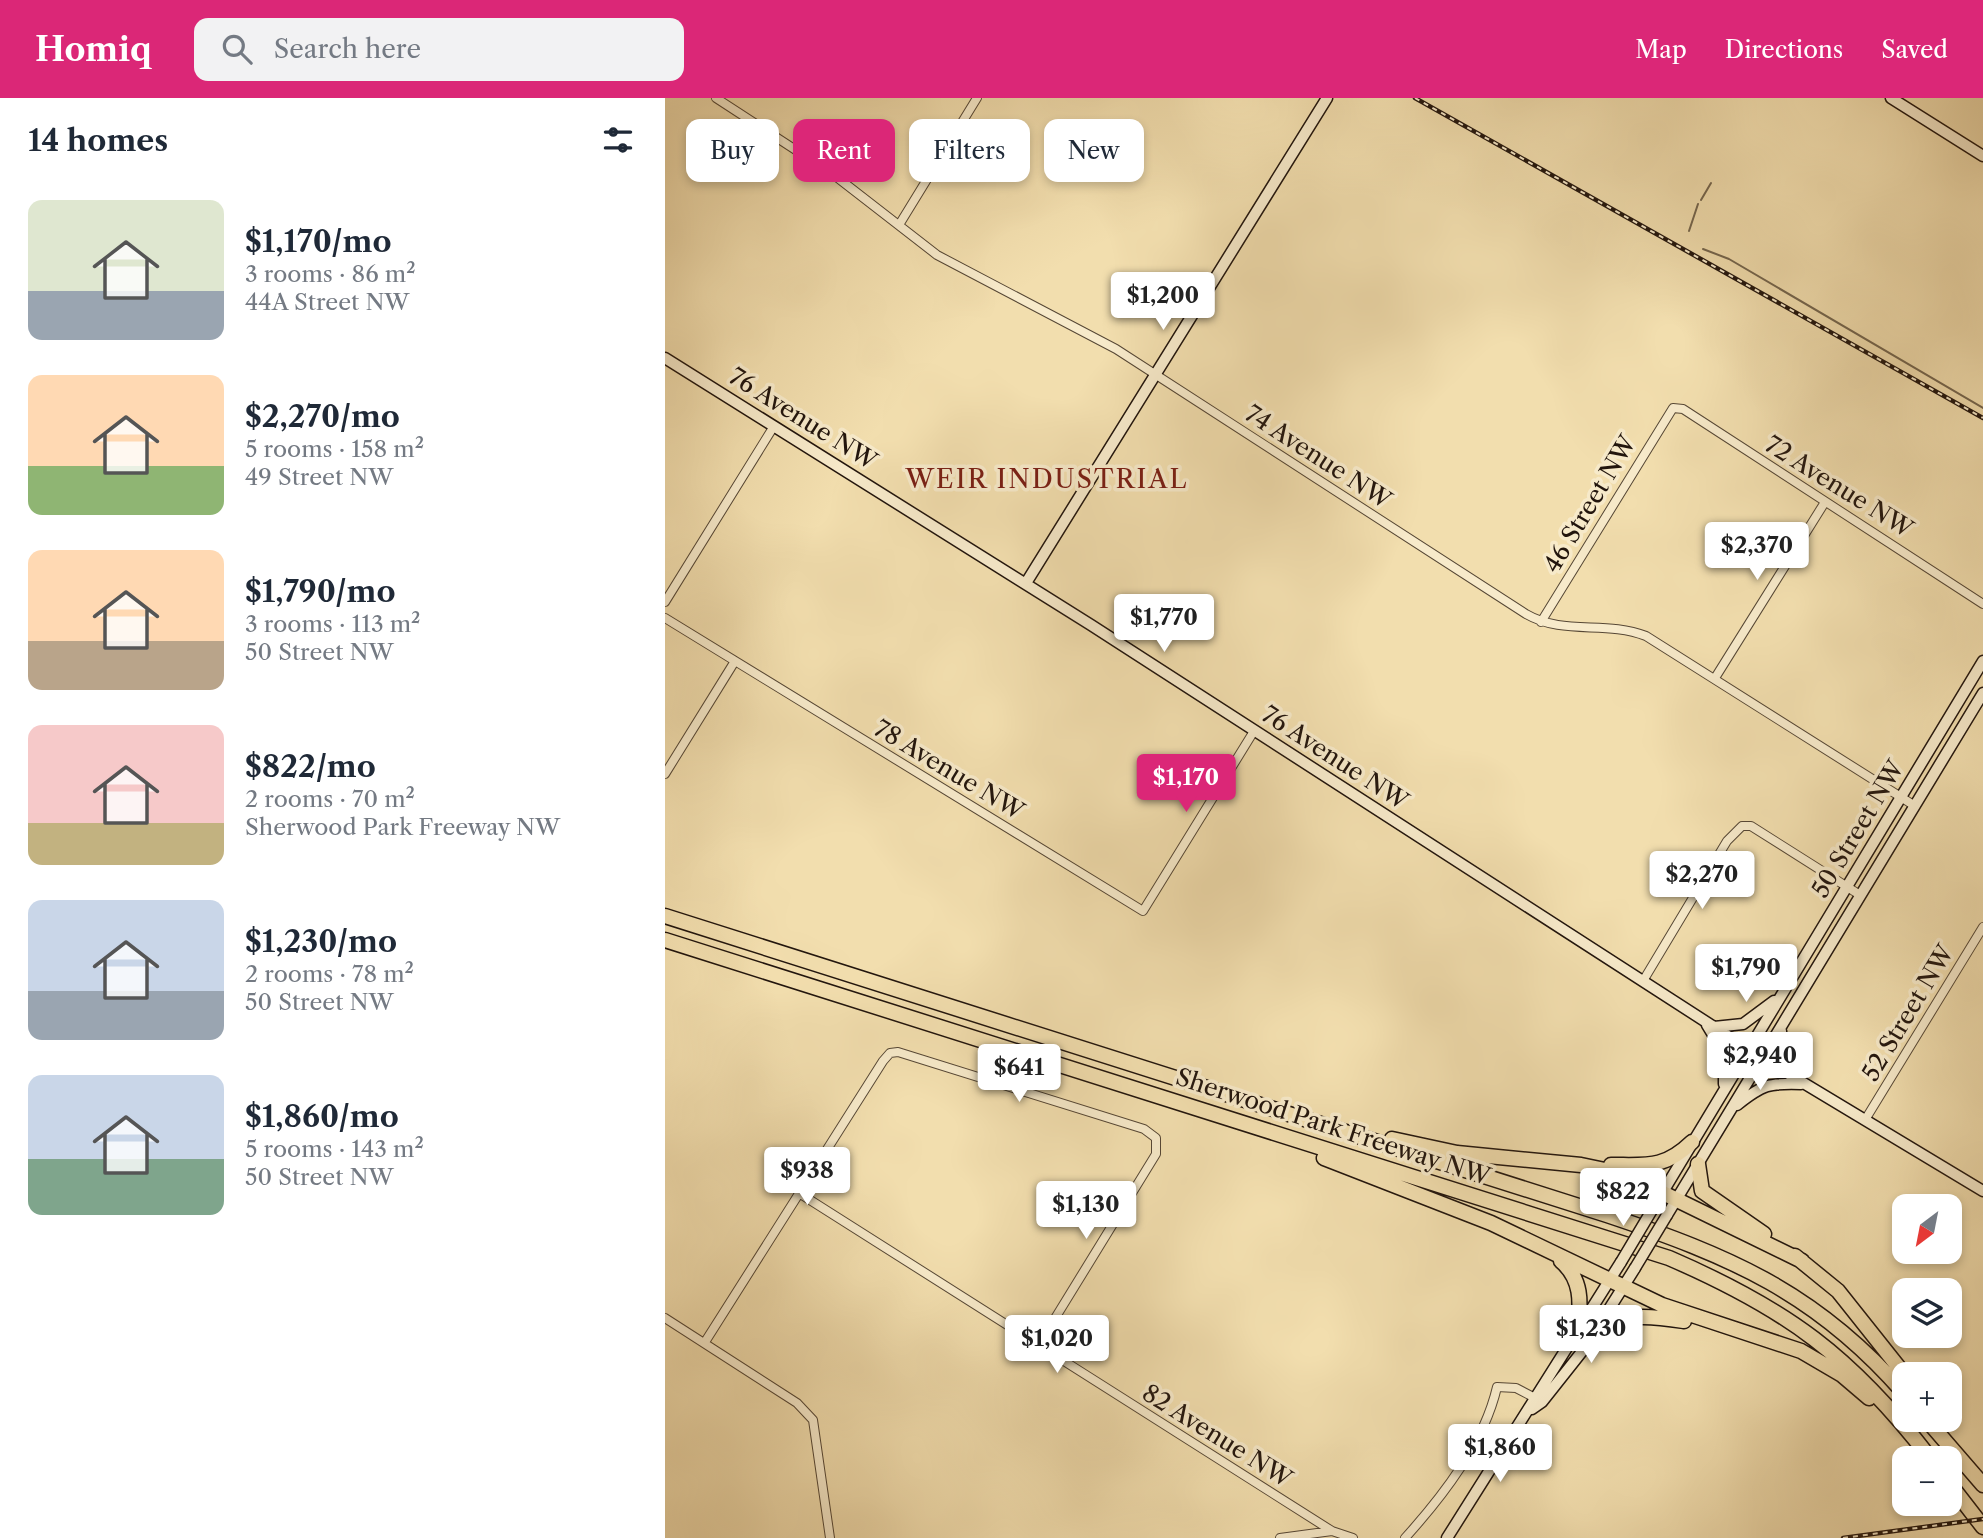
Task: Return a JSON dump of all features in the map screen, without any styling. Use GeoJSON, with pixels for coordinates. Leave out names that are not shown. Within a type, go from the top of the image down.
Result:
{"type":"FeatureCollection","features":[{"type":"Feature","properties":{"kind":"highway","name":"Sherwood Park Freeway NW"},"geometry":{"type":"LineString","coordinates":[[665,916],[1619,1219],[1722,1255],[1780,1286],[1811,1308],[1865,1353],[1892,1381]]}},
{"type":"Feature","properties":{"kind":"highway","name":"Sherwood Park Freeway NW"},"geometry":{"type":"LineString","coordinates":[[665,940],[1669,1258],[1744,1292],[1820,1341],[1883,1400],[1919,1446]]}},
{"type":"Feature","properties":{"kind":"highway"},"geometry":{"type":"LineString","coordinates":[[1347,1133],[1457,1153],[1581,1165],[1657,1164],[1670,1161],[1692,1142]]}},
{"type":"Feature","properties":{"kind":"highway"},"geometry":{"type":"LineString","coordinates":[[1279,1134],[1299,1149],[1437,1201],[1662,1305],[1779,1342],[1829,1367],[1876,1405],[1916,1446]]}},
{"type":"Feature","properties":{"kind":"highway"},"geometry":{"type":"LineString","coordinates":[[1698,1164],[1700,1186],[1708,1197],[1802,1261],[1838,1291],[1894,1362]]}},
{"type":"Feature","properties":{"kind":"highway"},"geometry":{"type":"LineString","coordinates":[[1581,1165],[1624,1174],[1802,1261]]}},
{"type":"Feature","properties":{"kind":"highway"},"geometry":{"type":"LineString","coordinates":[[1549,1251],[1574,1276],[1581,1302],[1578,1328]]}},
{"type":"Feature","properties":{"kind":"highway"},"geometry":{"type":"LineString","coordinates":[[1595,1332],[1615,1321],[1644,1315],[1710,1322]]}},
{"type":"Feature","properties":{"kind":"highway"},"geometry":{"type":"LineString","coordinates":[[1937,1432],[1983,1485]]}},
{"type":"Feature","properties":{"kind":"highway"},"geometry":{"type":"LineString","coordinates":[[1946,1432],[1983,1485]]}},
{"type":"Feature","properties":{"kind":"highway"},"geometry":{"type":"LineString","coordinates":[[1962,1500],[1983,1527]]}},
{"type":"Feature","properties":{"kind":"street","name":"74 Avenue NW"},"geometry":{"type":"LineString","coordinates":[[716,98],[802,152],[949,262],[1090,334],[1156,373],[1541,622],[1559,627],[1607,626],[1634,631],[1715,678],[1915,806]]}},
{"type":"Feature","properties":{"kind":"street"},"geometry":{"type":"LineString","coordinates":[[899,225],[978,98]]}},
{"type":"Feature","properties":{"kind":"street"},"geometry":{"type":"LineString","coordinates":[[1026,583],[1328,98]]}},
{"type":"Feature","properties":{"kind":"street"},"geometry":{"type":"LineString","coordinates":[[1891,98],[1983,156]]}},
{"type":"Feature","properties":{"kind":"street","name":"76 Avenue NW"},"geometry":{"type":"LineString","coordinates":[[665,358],[1026,583],[1762,1058],[1983,1191]]}},
{"type":"Feature","properties":{"kind":"street","name":"46 Street NW"},"geometry":{"type":"LineString","coordinates":[[1541,622],[1673,408]]}},
{"type":"Feature","properties":{"kind":"street","name":"72 Avenue NW"},"geometry":{"type":"LineString","coordinates":[[1673,408],[1683,409],[1983,604]]}},
{"type":"Feature","properties":{"kind":"street"},"geometry":{"type":"LineString","coordinates":[[665,602],[774,426]]}},
{"type":"Feature","properties":{"kind":"street"},"geometry":{"type":"LineString","coordinates":[[1715,678],[1825,502]]}},
{"type":"Feature","properties":{"kind":"street","name":"78 Avenue NW"},"geometry":{"type":"LineString","coordinates":[[665,618],[1143,911],[1254,731]]}},
{"type":"Feature","properties":{"kind":"street"},"geometry":{"type":"LineString","coordinates":[[665,774],[735,661]]}},
{"type":"Feature","properties":{"kind":"street","name":"50 Street NW"},"geometry":{"type":"LineString","coordinates":[[1539,1400],[1578,1328],[1621,1262],[1983,661]]}},
{"type":"Feature","properties":{"kind":"street","name":"50 Street NW"},"geometry":{"type":"LineString","coordinates":[[1447,1538],[1527,1412],[1595,1332],[1983,693]]}},
{"type":"Feature","properties":{"kind":"street"},"geometry":{"type":"LineString","coordinates":[[1643,981],[1727,841],[1742,826],[1751,826],[1860,895]]}},
{"type":"Feature","properties":{"kind":"street","name":"52 Street NW"},"geometry":{"type":"LineString","coordinates":[[1865,1120],[1983,927]]}},
{"type":"Feature","properties":{"kind":"street"},"geometry":{"type":"LineString","coordinates":[[1714,1027],[1743,1024],[1782,995]]}},
{"type":"Feature","properties":{"kind":"street"},"geometry":{"type":"LineString","coordinates":[[1703,1020],[1724,1053],[1726,1067],[1723,1092]]}},
{"type":"Feature","properties":{"kind":"street"},"geometry":{"type":"LineString","coordinates":[[1782,1025],[1782,1053],[1802,1083]]}},
{"type":"Feature","properties":{"kind":"street"},"geometry":{"type":"LineString","coordinates":[[705,1342],[883,1061],[893,1052],[1144,1129],[1156,1138],[1156,1154],[1038,1346]]}},
{"type":"Feature","properties":{"kind":"street"},"geometry":{"type":"LineString","coordinates":[[1731,1110],[1763,1086],[1777,1082],[1802,1083]]}},
{"type":"Feature","properties":{"kind":"street","name":"82 Avenue NW"},"geometry":{"type":"LineString","coordinates":[[799,1193],[1332,1531]]}},
{"type":"Feature","properties":{"kind":"street"},"geometry":{"type":"LineString","coordinates":[[665,1318],[807,1412],[813,1420],[830,1538]]}},
{"type":"Feature","properties":{"kind":"street"},"geometry":{"type":"LineString","coordinates":[[1405,1538],[1457,1473],[1491,1412],[1497,1387],[1516,1388],[1539,1400]]}},
{"type":"Feature","properties":{"kind":"street"},"geometry":{"type":"LineString","coordinates":[[1280,1538],[1332,1531],[1353,1538]]}},
{"type":"Feature","properties":{"kind":"waterway"},"geometry":{"type":"LineString","coordinates":[[1701,200],[1711,183]]}},
{"type":"Feature","properties":{"kind":"waterway"},"geometry":{"type":"LineString","coordinates":[[1689,231],[1698,204]]}},
{"type":"Feature","properties":{"kind":"waterway"},"geometry":{"type":"LineString","coordinates":[[1703,249],[1729,259],[1983,408]]}},
{"type":"Feature","properties":{"kind":"railway"},"geometry":{"type":"LineString","coordinates":[[1415,98],[1983,418]]}},
{"type":"Feature","properties":{"kind":"railway"},"geometry":{"type":"LineString","coordinates":[[1843,1538],[1983,1519]]}},
{"type":"Feature","properties":{"kind":"district","name":"WEIR INDUSTRIAL"},"geometry":{"type":"Point","coordinates":[1047,479]}}]}
